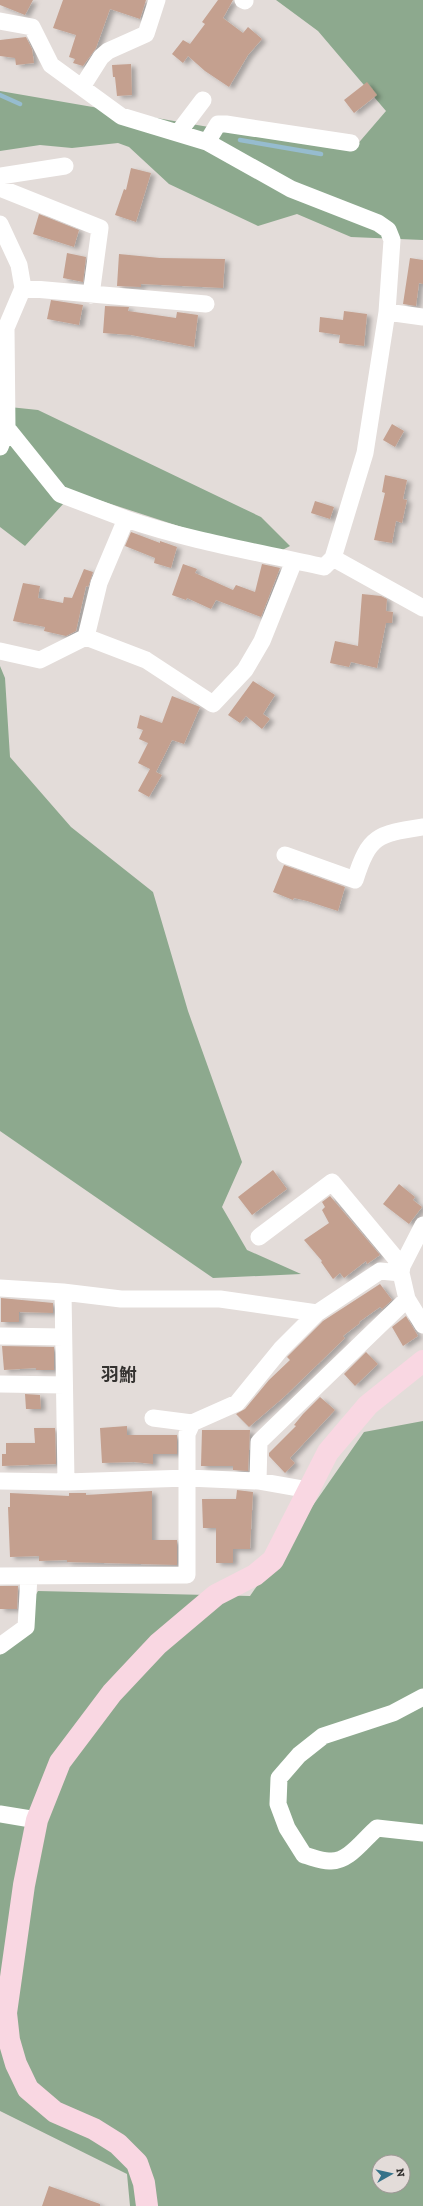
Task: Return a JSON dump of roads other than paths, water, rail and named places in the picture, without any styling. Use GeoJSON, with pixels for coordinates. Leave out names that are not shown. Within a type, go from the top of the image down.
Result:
{"type":"FeatureCollection","features":[{"type":"Feature","properties":{"kind":"street"},"geometry":{"type":"LineString","coordinates":[[82,87],[101,57],[108,51],[146,34],[157,0]]}},
{"type":"Feature","properties":{"kind":"street"},"geometry":{"type":"LineString","coordinates":[[0,21],[32,27],[51,65],[120,116],[178,132],[207,142],[291,189],[378,223],[388,230],[392,240],[387,312],[365,453],[333,558],[324,567],[181,535],[126,520],[60,494],[7,428]]}},
{"type":"Feature","properties":{"kind":"street"},"geometry":{"type":"LineString","coordinates":[[178,132],[203,100]]}},
{"type":"Feature","properties":{"kind":"street"},"geometry":{"type":"LineString","coordinates":[[207,142],[218,124],[226,124],[351,143]]}},
{"type":"Feature","properties":{"kind":"street"},"geometry":{"type":"LineString","coordinates":[[0,176],[64,166]]}},
{"type":"Feature","properties":{"kind":"street"},"geometry":{"type":"LineString","coordinates":[[0,188],[100,228],[91,295]]}},
{"type":"Feature","properties":{"kind":"street"},"geometry":{"type":"LineString","coordinates":[[0,224],[19,265],[23,288],[3,328],[7,428],[0,447]]}},
{"type":"Feature","properties":{"kind":"street"},"geometry":{"type":"LineString","coordinates":[[23,288],[206,304]]}},
{"type":"Feature","properties":{"kind":"street"},"geometry":{"type":"LineString","coordinates":[[387,312],[423,317]]}},
{"type":"Feature","properties":{"kind":"street"},"geometry":{"type":"LineString","coordinates":[[86,637],[99,584],[126,520]]}},
{"type":"Feature","properties":{"kind":"street"},"geometry":{"type":"LineString","coordinates":[[333,558],[423,608]]}},
{"type":"Feature","properties":{"kind":"street"},"geometry":{"type":"LineString","coordinates":[[0,651],[40,660],[86,637],[146,660],[213,704],[245,670],[262,641],[294,560]]}},
{"type":"Feature","properties":{"kind":"street"},"geometry":{"type":"LineString","coordinates":[[285,855],[356,880],[363,855],[372,842],[387,833],[423,827]]}},
{"type":"Feature","properties":{"kind":"street"},"geometry":{"type":"LineString","coordinates":[[259,1237],[332,1182],[401,1270],[407,1299],[423,1325]]}},
{"type":"Feature","properties":{"kind":"street"},"geometry":{"type":"LineString","coordinates":[[401,1270],[423,1225]]}},
{"type":"Feature","properties":{"kind":"street"},"geometry":{"type":"LineString","coordinates":[[153,1418],[192,1423],[237,1403],[280,1349],[317,1313],[380,1271],[401,1270]]}},
{"type":"Feature","properties":{"kind":"street"},"geometry":{"type":"LineString","coordinates":[[0,1288],[62,1292],[122,1299],[220,1299],[317,1313]]}},
{"type":"Feature","properties":{"kind":"street"},"geometry":{"type":"LineString","coordinates":[[62,1292],[66,1482]]}},
{"type":"Feature","properties":{"kind":"street"},"geometry":{"type":"LineString","coordinates":[[258,1481],[259,1442],[407,1299]]}},
{"type":"Feature","properties":{"kind":"street"},"geometry":{"type":"LineString","coordinates":[[0,1336],[63,1337]]}},
{"type":"Feature","properties":{"kind":"street"},"geometry":{"type":"LineString","coordinates":[[147,2206],[144,2183],[137,2163],[118,2144],[94,2129],[55,2112],[28,2089],[16,2064],[9,2040],[6,2013],[24,1885],[37,1820],[60,1762],[112,1692],[158,1644],[216,1595],[255,1575],[273,1560],[328,1452],[368,1405],[423,1361]]}},
{"type":"Feature","properties":{"kind":"street"},"geometry":{"type":"LineString","coordinates":[[0,1384],[64,1385]]}},
{"type":"Feature","properties":{"kind":"street"},"geometry":{"type":"LineString","coordinates":[[0,1576],[187,1575],[187,1434],[192,1423]]}},
{"type":"Feature","properties":{"kind":"street"},"geometry":{"type":"LineString","coordinates":[[0,1481],[66,1482],[188,1478],[258,1481],[309,1490]]}},
{"type":"Feature","properties":{"kind":"street"},"geometry":{"type":"LineString","coordinates":[[0,1646],[26,1627],[28,1576]]}},
{"type":"Feature","properties":{"kind":"street"},"geometry":{"type":"LineString","coordinates":[[423,1697],[393,1713],[323,1736],[299,1755],[279,1778],[278,1804],[287,1828],[304,1855],[329,1862],[341,1860],[376,1828],[423,1833]]}},
{"type":"Feature","properties":{"kind":"street"},"geometry":{"type":"LineString","coordinates":[[0,1814],[37,1820]]}},
{"type":"Feature","properties":{"kind":"waterway"},"geometry":{"type":"LineString","coordinates":[[0,95],[20,104]]}},
{"type":"Feature","properties":{"kind":"waterway"},"geometry":{"type":"LineString","coordinates":[[240,140],[321,154]]}},
{"type":"Feature","properties":{"kind":"district","name":"羽鮒"},"geometry":{"type":"Point","coordinates":[119,1375]}}]}
